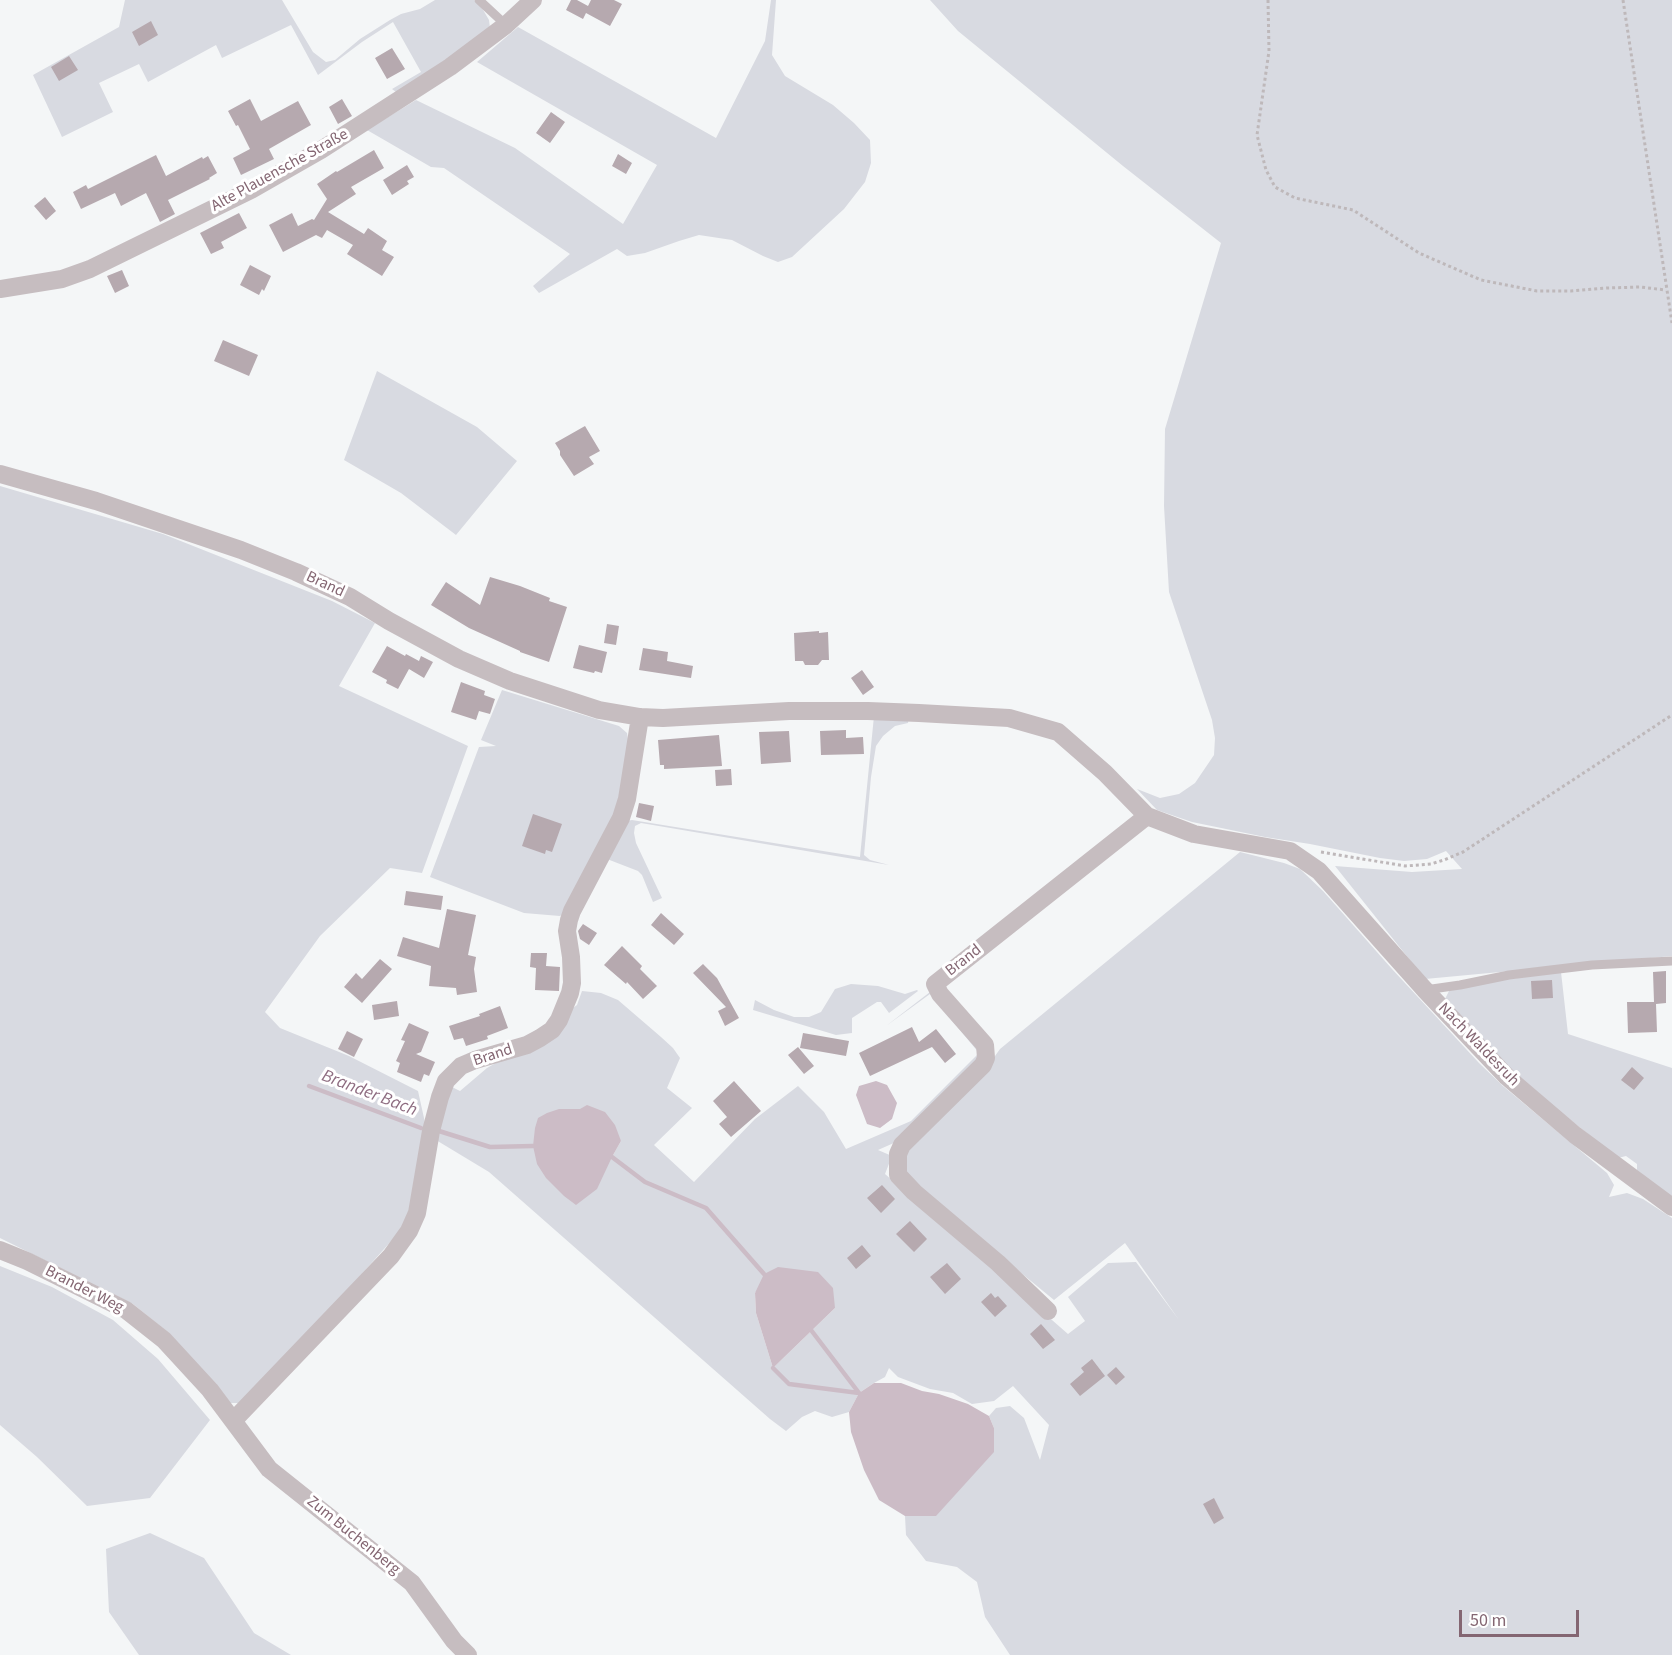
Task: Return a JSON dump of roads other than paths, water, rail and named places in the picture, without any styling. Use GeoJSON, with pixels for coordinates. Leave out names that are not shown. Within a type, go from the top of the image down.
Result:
{"type":"FeatureCollection","features":[{"type":"Feature","properties":{"kind":"street","name":"Alte Plauensche Straße"},"geometry":{"type":"LineString","coordinates":[[0,290],[62,279],[90,269],[251,190],[321,150],[431,80],[506,25],[532,0]]}},
{"type":"Feature","properties":{"kind":"street","name":"Brand"},"geometry":{"type":"LineString","coordinates":[[0,474],[96,501],[242,550],[350,597],[459,659],[510,681],[599,710],[640,717],[663,718],[789,711],[868,711],[1010,718],[1058,732],[1105,773],[1147,816],[1194,834],[1290,851],[1319,871],[1425,990]]}},
{"type":"Feature","properties":{"kind":"street","name":"Brand"},"geometry":{"type":"LineString","coordinates":[[233,1421],[391,1257],[410,1231],[417,1213],[430,1131],[446,1081],[461,1066],[527,1045],[540,1038],[552,1030],[559,1020],[573,983],[572,957],[567,931],[569,920],[621,818],[627,799],[640,717]]}},
{"type":"Feature","properties":{"kind":"street","name":"Brand"},"geometry":{"type":"LineString","coordinates":[[1048,1311],[998,1263],[914,1192],[898,1175],[898,1154],[902,1145],[983,1065],[986,1058],[985,1045],[940,994],[935,984],[1147,816]]}},
{"type":"Feature","properties":{"kind":"street","name":"Nach Waldesruh"},"geometry":{"type":"LineString","coordinates":[[1425,990],[1508,1077],[1575,1135],[1672,1208]]}},
{"type":"Feature","properties":{"kind":"street","name":"Brander Weg"},"geometry":{"type":"LineString","coordinates":[[0,1250],[126,1310],[164,1340],[210,1390],[233,1421]]}},
{"type":"Feature","properties":{"kind":"street","name":"Zum Buchenberg"},"geometry":{"type":"LineString","coordinates":[[233,1421],[269,1469],[412,1583],[454,1641],[468,1655]]}},
{"type":"Feature","properties":{"kind":"lane"},"geometry":{"type":"LineString","coordinates":[[479,0],[506,25]]}},
{"type":"Feature","properties":{"kind":"lane","name":"Nach Waldesruh"},"geometry":{"type":"LineString","coordinates":[[1425,990],[1509,975],[1592,965],[1672,961]]}},
{"type":"Feature","properties":{"kind":"waterway","name":"Brander Bach"},"geometry":{"type":"LineString","coordinates":[[309,1086],[421,1128]]}},
{"type":"Feature","properties":{"kind":"waterway","name":"Brander Bach"},"geometry":{"type":"LineString","coordinates":[[439,1131],[490,1147],[533,1146]]}},
{"type":"Feature","properties":{"kind":"waterway","name":"Brander Bach"},"geometry":{"type":"LineString","coordinates":[[612,1157],[645,1182],[706,1208],[764,1274]]}},
{"type":"Feature","properties":{"kind":"waterway","name":"Brander Bach"},"geometry":{"type":"LineString","coordinates":[[811,1330],[859,1393]]}},
{"type":"Feature","properties":{"kind":"waterway","name":"Brander Bach"},"geometry":{"type":"LineString","coordinates":[[773,1368],[789,1384],[859,1393]]}}]}
